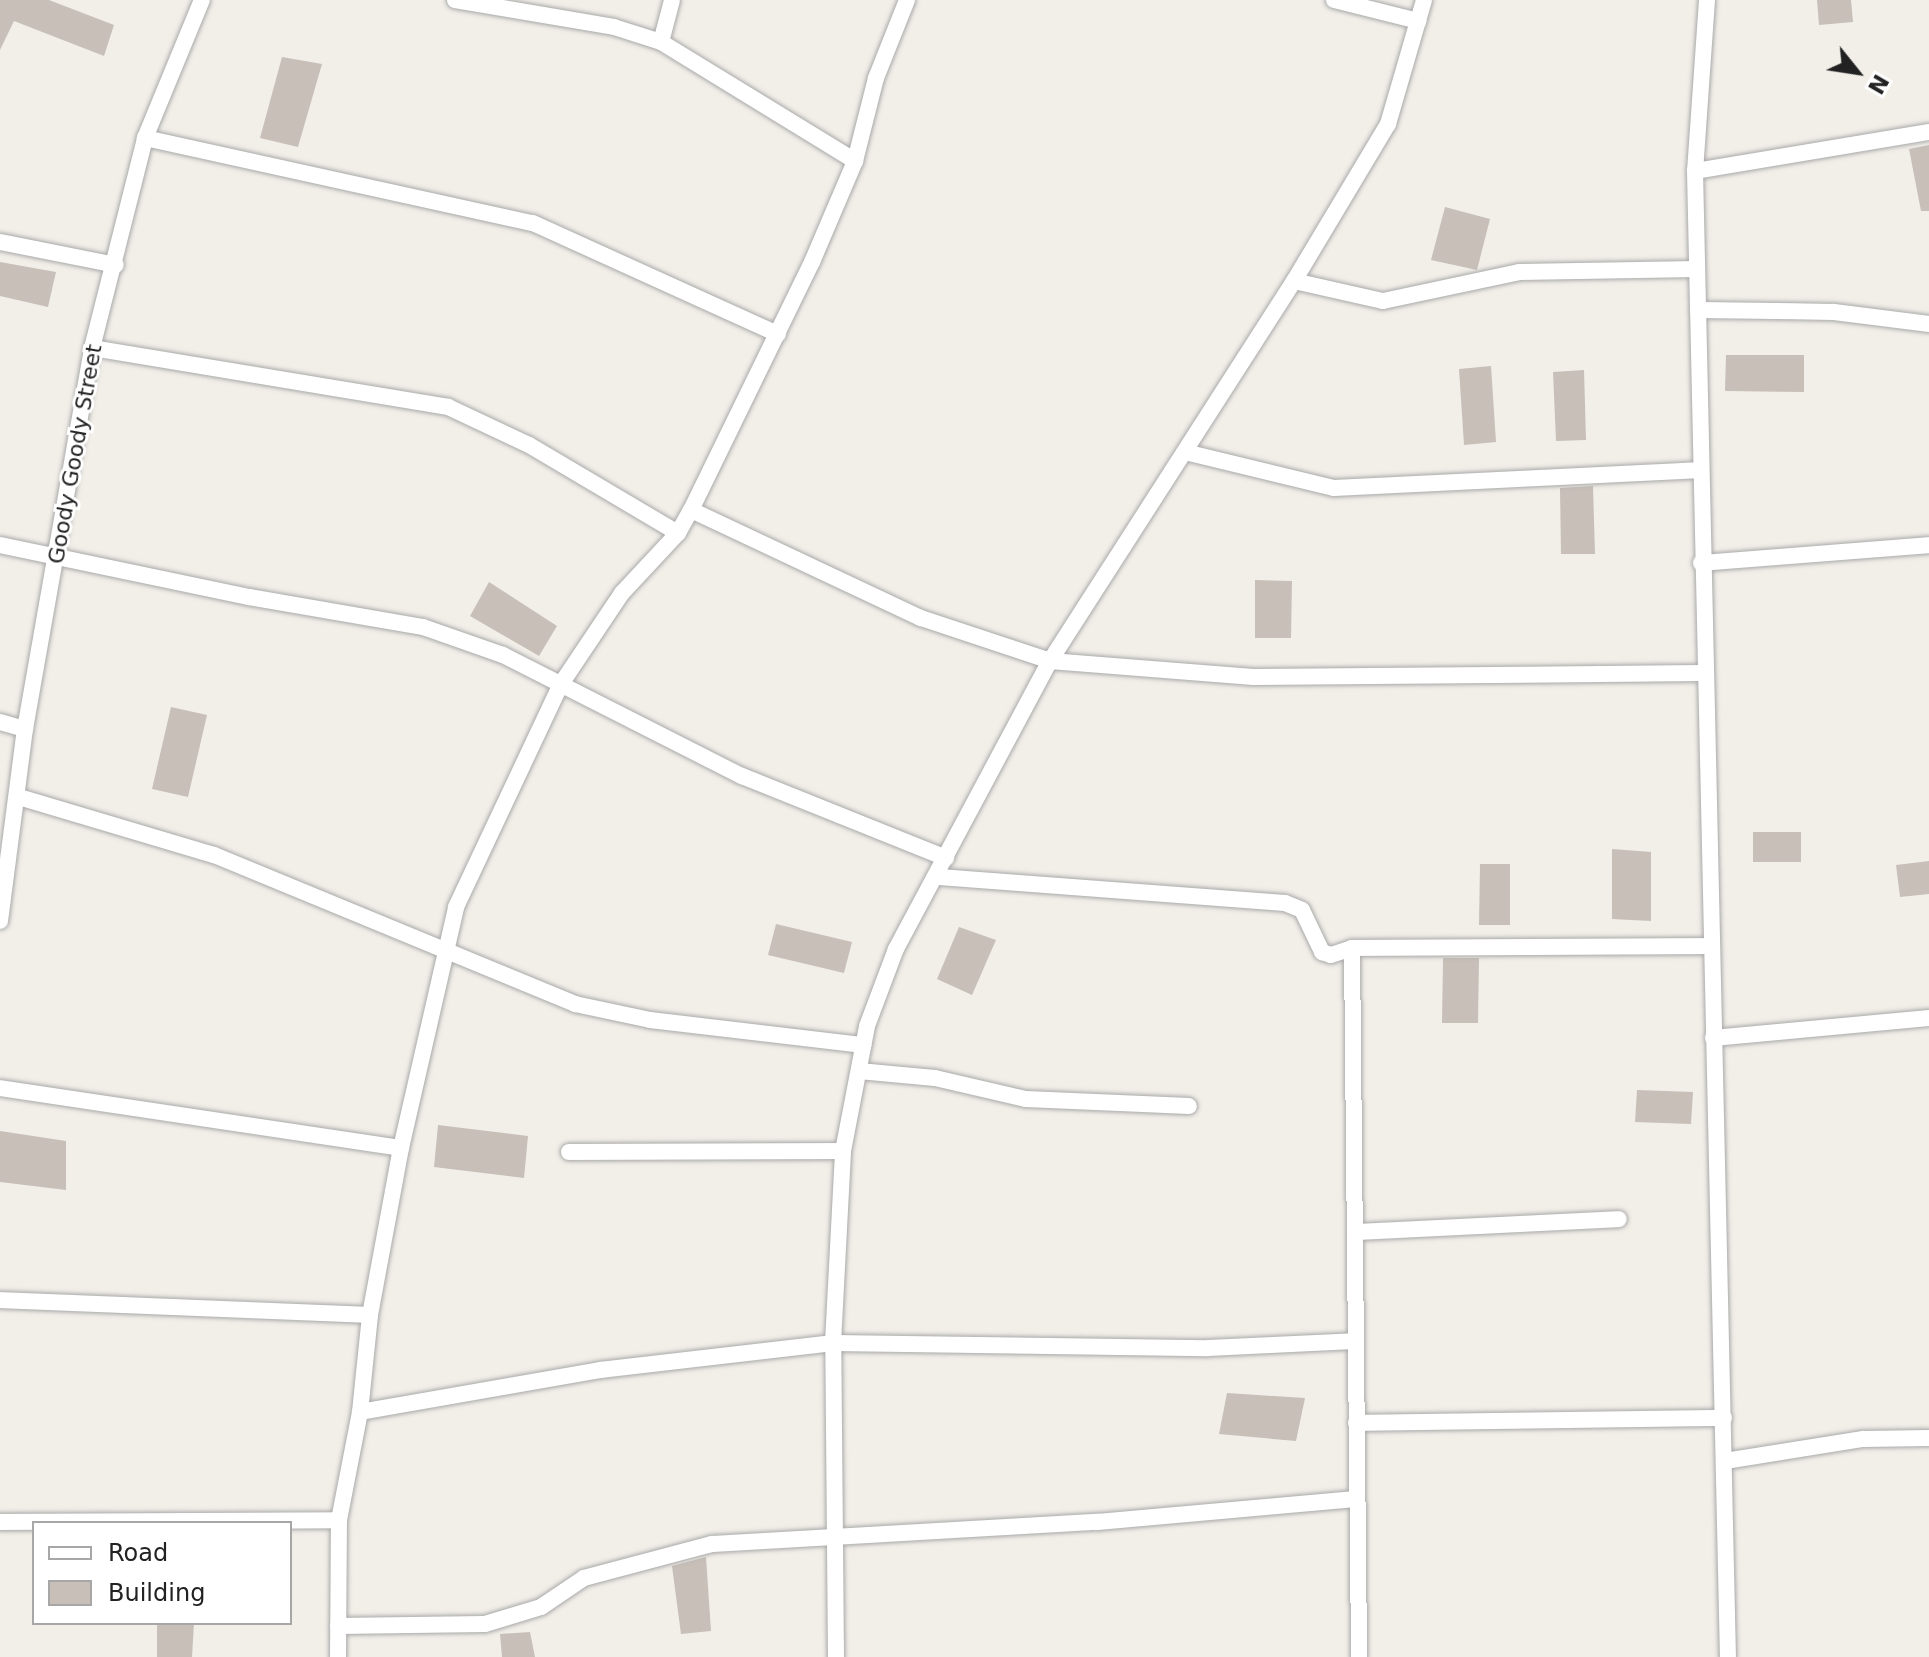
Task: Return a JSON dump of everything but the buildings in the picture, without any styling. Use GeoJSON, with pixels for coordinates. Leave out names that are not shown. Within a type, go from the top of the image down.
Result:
{"type":"FeatureCollection","features":[{"type":"Feature","properties":{"kind":"street","name":"Goody Goody Street"},"geometry":{"type":"LineString","coordinates":[[1,916],[19,797],[25,729],[58,558],[92,348],[116,265],[145,138],[202,0]]}},
{"type":"Feature","properties":{"kind":"street"},"geometry":{"type":"LineString","coordinates":[[455,0],[614,27],[661,42],[855,161]]}},
{"type":"Feature","properties":{"kind":"street"},"geometry":{"type":"LineString","coordinates":[[661,42],[672,0]]}},
{"type":"Feature","properties":{"kind":"street"},"geometry":{"type":"LineString","coordinates":[[338,1657],[339,1520],[360,1412],[370,1315],[401,1148],[449,952],[456,907],[561,684],[622,593],[678,533],[691,510],[778,334],[855,161],[876,78],[907,0]]}},
{"type":"Feature","properties":{"kind":"street"},"geometry":{"type":"LineString","coordinates":[[1334,0],[1418,21]]}},
{"type":"Feature","properties":{"kind":"street"},"geometry":{"type":"LineString","coordinates":[[836,1657],[833,1343],[843,1151],[864,1045],[896,949],[939,877],[946,858],[1050,661],[1294,281],[1388,124],[1424,0]]}},
{"type":"Feature","properties":{"kind":"street"},"geometry":{"type":"LineString","coordinates":[[1707,0],[1695,171],[1703,673],[1728,1657]]}},
{"type":"Feature","properties":{"kind":"street"},"geometry":{"type":"LineString","coordinates":[[1695,171],[1929,132]]}},
{"type":"Feature","properties":{"kind":"street"},"geometry":{"type":"LineString","coordinates":[[145,138],[533,223],[778,334]]}},
{"type":"Feature","properties":{"kind":"street"},"geometry":{"type":"LineString","coordinates":[[0,242],[116,265]]}},
{"type":"Feature","properties":{"kind":"street"},"geometry":{"type":"LineString","coordinates":[[1294,281],[1383,301],[1519,272],[1697,269]]}},
{"type":"Feature","properties":{"kind":"street"},"geometry":{"type":"LineString","coordinates":[[1698,310],[1834,312],[1929,324]]}},
{"type":"Feature","properties":{"kind":"street"},"geometry":{"type":"LineString","coordinates":[[92,348],[448,407],[529,445],[678,533]]}},
{"type":"Feature","properties":{"kind":"street"},"geometry":{"type":"LineString","coordinates":[[1185,452],[1334,488],[1699,470]]}},
{"type":"Feature","properties":{"kind":"street"},"geometry":{"type":"LineString","coordinates":[[691,510],[921,618],[1050,661],[1253,677],[1703,673]]}},
{"type":"Feature","properties":{"kind":"street"},"geometry":{"type":"LineString","coordinates":[[0,545],[423,627],[503,655],[742,776],[946,858]]}},
{"type":"Feature","properties":{"kind":"street"},"geometry":{"type":"LineString","coordinates":[[1701,563],[1929,545]]}},
{"type":"Feature","properties":{"kind":"street"},"geometry":{"type":"LineString","coordinates":[[0,722],[25,729]]}},
{"type":"Feature","properties":{"kind":"street"},"geometry":{"type":"LineString","coordinates":[[19,797],[214,855],[575,1004],[650,1020],[864,1045]]}},
{"type":"Feature","properties":{"kind":"street"},"geometry":{"type":"LineString","coordinates":[[939,877],[1285,903],[1302,910],[1322,952],[1352,948],[1710,946]]}},
{"type":"Feature","properties":{"kind":"street"},"geometry":{"type":"LineString","coordinates":[[1352,948],[1359,1657]]}},
{"type":"Feature","properties":{"kind":"street"},"geometry":{"type":"LineString","coordinates":[[1713,1038],[1929,1018]]}},
{"type":"Feature","properties":{"kind":"street"},"geometry":{"type":"LineString","coordinates":[[859,1071],[935,1078],[1026,1099],[1189,1106]]}},
{"type":"Feature","properties":{"kind":"street"},"geometry":{"type":"LineString","coordinates":[[0,1088],[401,1148]]}},
{"type":"Feature","properties":{"kind":"street"},"geometry":{"type":"LineString","coordinates":[[569,1152],[843,1151]]}},
{"type":"Feature","properties":{"kind":"street"},"geometry":{"type":"LineString","coordinates":[[1355,1232],[1619,1219]]}},
{"type":"Feature","properties":{"kind":"street"},"geometry":{"type":"LineString","coordinates":[[0,1300],[370,1315]]}},
{"type":"Feature","properties":{"kind":"street"},"geometry":{"type":"LineString","coordinates":[[360,1412],[600,1370],[833,1343],[1208,1348],[1354,1341]]}},
{"type":"Feature","properties":{"kind":"street"},"geometry":{"type":"LineString","coordinates":[[1356,1423],[1724,1418]]}},
{"type":"Feature","properties":{"kind":"street"},"geometry":{"type":"LineString","coordinates":[[1725,1461],[1863,1439],[1929,1438]]}},
{"type":"Feature","properties":{"kind":"street"},"geometry":{"type":"LineString","coordinates":[[338,1626],[485,1624],[541,1607],[584,1578],[712,1544],[1097,1522],[1356,1499]]}},
{"type":"Feature","properties":{"kind":"street"},"geometry":{"type":"LineString","coordinates":[[170,1521],[339,1520]]}},
{"type":"Feature","properties":{"kind":"street"},"geometry":{"type":"LineString","coordinates":[[0,1522],[32,1522]]}}]}
